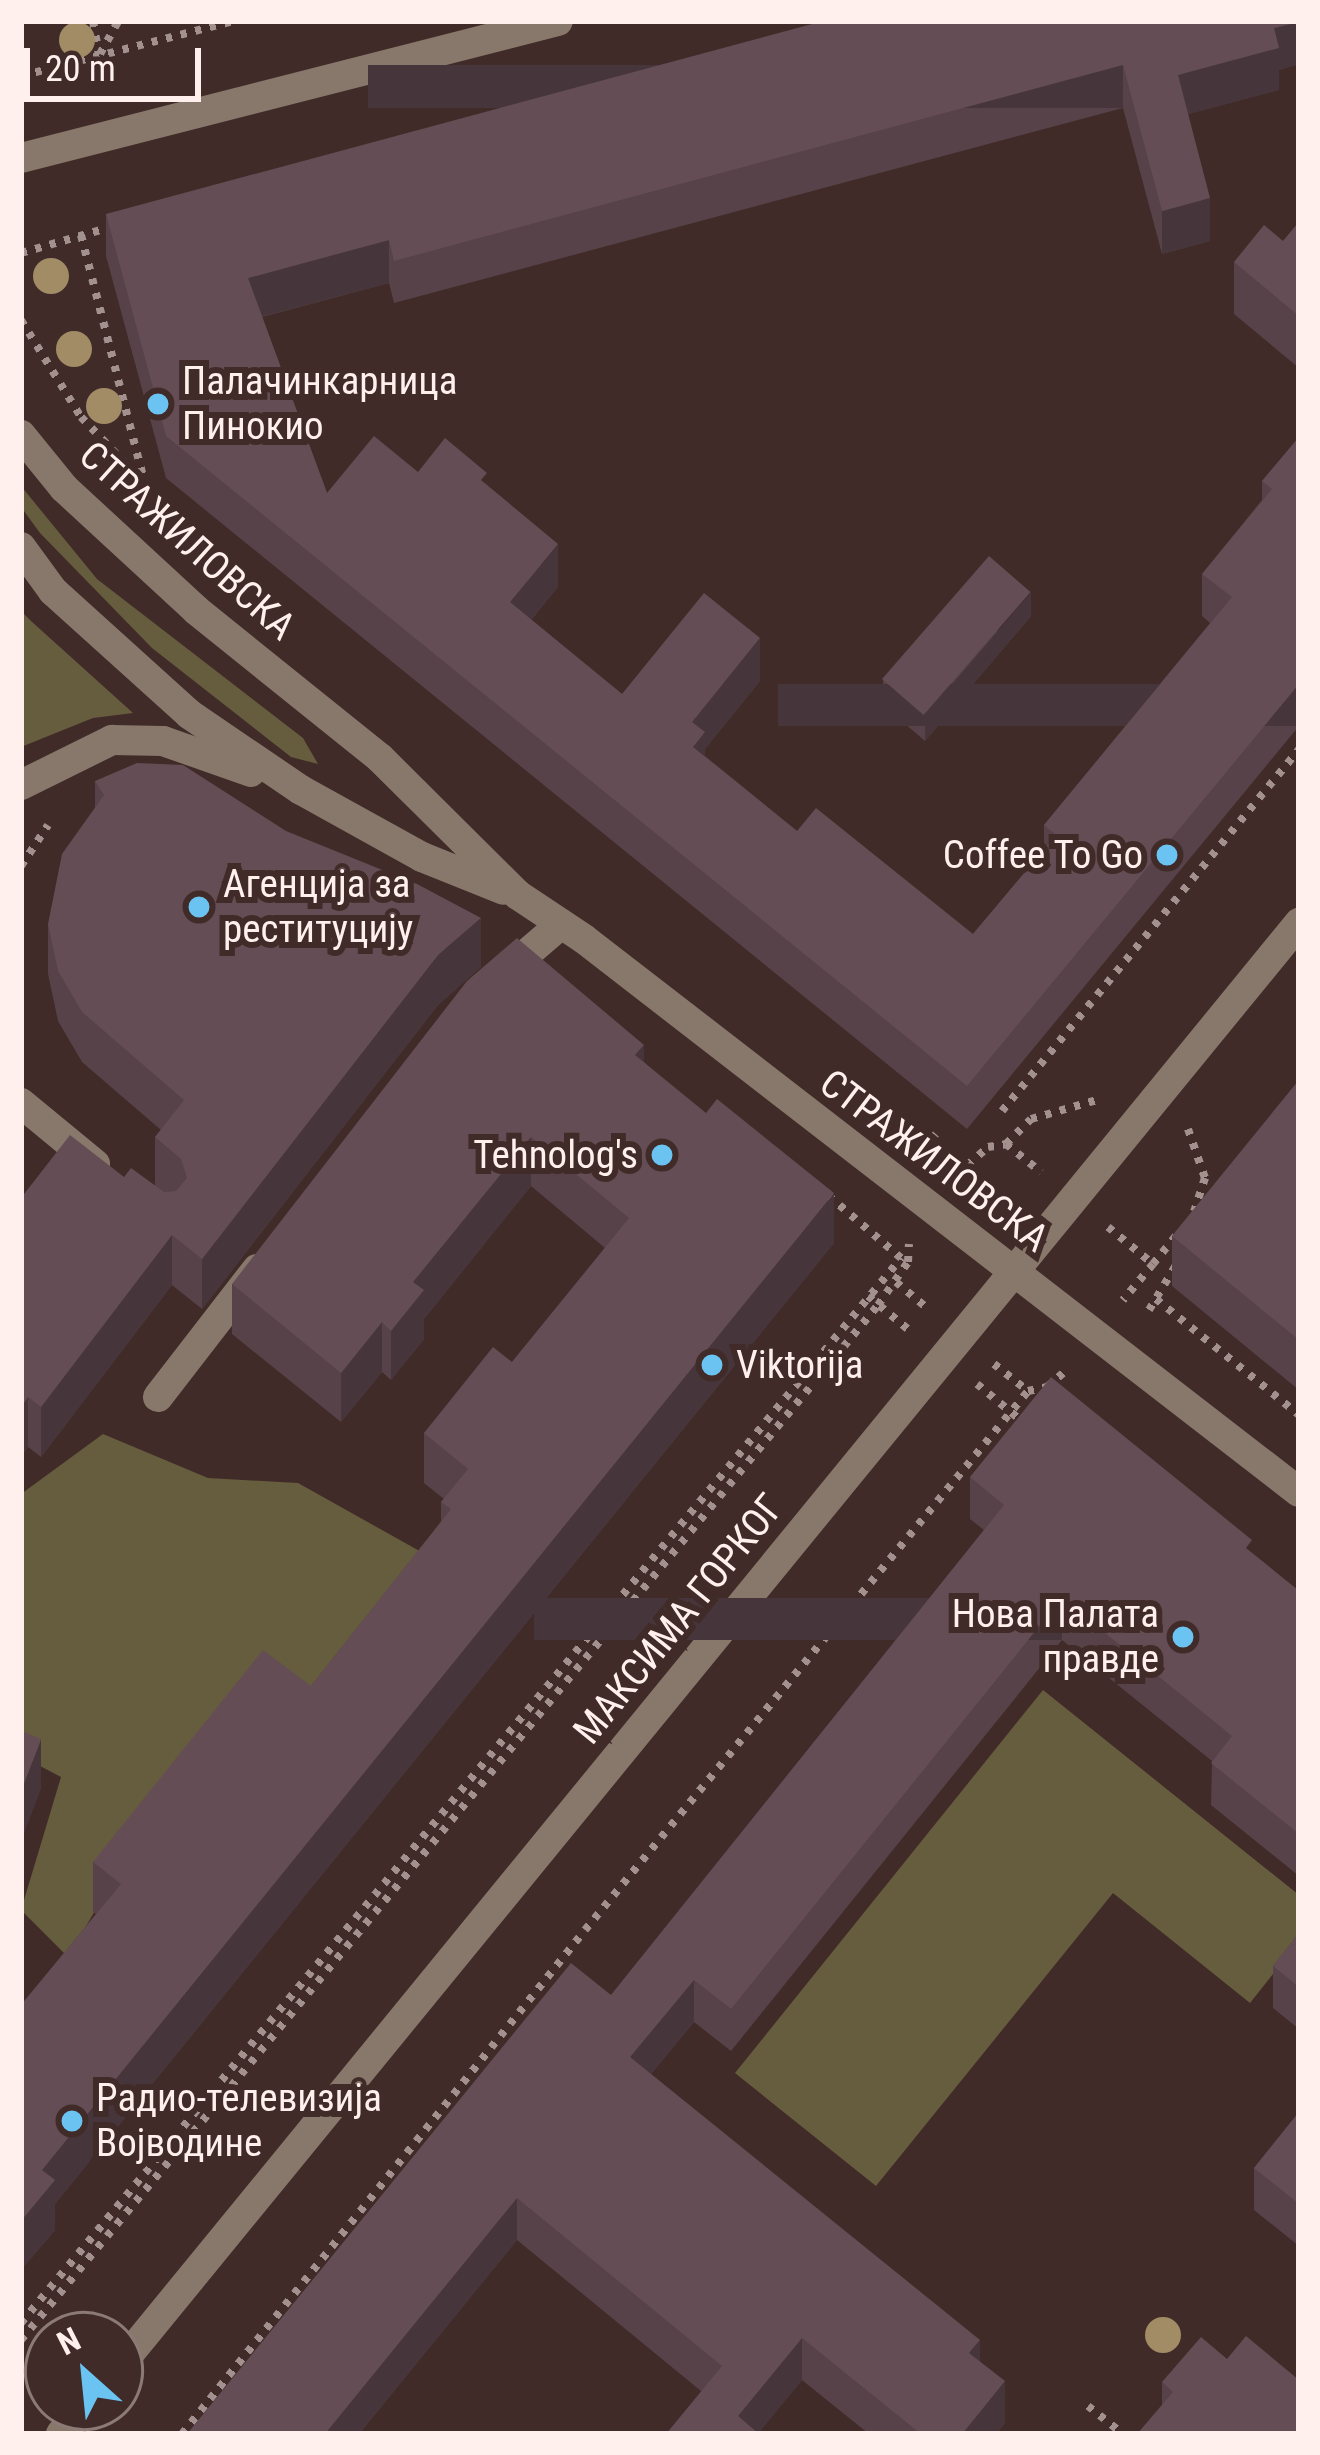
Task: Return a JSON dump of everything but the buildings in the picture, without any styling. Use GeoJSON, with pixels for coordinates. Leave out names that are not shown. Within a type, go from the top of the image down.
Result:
{"type":"FeatureCollection","features":[{"type":"Feature","properties":{"kind":"street"},"geometry":{"type":"LineString","coordinates":[[21,158],[558,21]]}},
{"type":"Feature","properties":{"kind":"street","name":"СТРАЖИЛОВСКА"},"geometry":{"type":"LineString","coordinates":[[21,435],[78,502],[196,610],[380,758],[518,895],[1299,1492]]}},
{"type":"Feature","properties":{"kind":"street","name":"СТРАЖИЛОВСКА"},"geometry":{"type":"LineString","coordinates":[[21,547],[52,591],[189,714],[301,790],[422,856],[518,895]]}},
{"type":"Feature","properties":{"kind":"street"},"geometry":{"type":"LineString","coordinates":[[21,785],[112,740],[163,741],[301,790]]}},
{"type":"Feature","properties":{"kind":"street","name":"МАКСИМА ГОРКОГ"},"geometry":{"type":"LineString","coordinates":[[144,2336],[1299,922]]}},
{"type":"Feature","properties":{"kind":"street"},"geometry":{"type":"LineString","coordinates":[[483,991],[561,924]]}},
{"type":"Feature","properties":{"kind":"street"},"geometry":{"type":"LineString","coordinates":[[21,1103],[113,1178]]}},
{"type":"Feature","properties":{"kind":"street"},"geometry":{"type":"LineString","coordinates":[[158,1397],[274,1247]]}},
{"type":"Feature","properties":{"kind":"path"},"geometry":{"type":"LineString","coordinates":[[93,21],[99,56]]}},
{"type":"Feature","properties":{"kind":"path"},"geometry":{"type":"LineString","coordinates":[[99,56],[118,21]]}},
{"type":"Feature","properties":{"kind":"path"},"geometry":{"type":"LineString","coordinates":[[21,76],[234,21]]}},
{"type":"Feature","properties":{"kind":"path"},"geometry":{"type":"LineString","coordinates":[[21,254],[128,223]]}},
{"type":"Feature","properties":{"kind":"path"},"geometry":{"type":"LineString","coordinates":[[21,320],[81,417],[145,484],[81,235]]}},
{"type":"Feature","properties":{"kind":"path"},"geometry":{"type":"LineString","coordinates":[[1002,1111],[1299,749]]}},
{"type":"Feature","properties":{"kind":"path"},"geometry":{"type":"LineString","coordinates":[[21,866],[56,815]]}},
{"type":"Feature","properties":{"kind":"path"},"geometry":{"type":"LineString","coordinates":[[1006,1144],[1031,1118],[1170,1078],[1205,1178],[1194,1211],[1153,1264]]}},
{"type":"Feature","properties":{"kind":"path"},"geometry":{"type":"LineString","coordinates":[[21,2323],[901,1258],[825,1193]]}},
{"type":"Feature","properties":{"kind":"path"},"geometry":{"type":"LineString","coordinates":[[1149,1310],[1182,1255]]}},
{"type":"Feature","properties":{"kind":"path"},"geometry":{"type":"LineString","coordinates":[[1156,1299],[1299,1414]]}},
{"type":"Feature","properties":{"kind":"path"},"geometry":{"type":"LineString","coordinates":[[1088,2406],[1123,2434]]}},
{"type":"Feature","properties":{"kind":"shaded area"},"geometry":{"type":"Polygon","coordinates":[[[21,486],[97,579],[303,738],[318,764],[291,757],[152,648],[40,533],[21,507],[21,486]]]}},
{"type":"Feature","properties":{"kind":"shaded area"},"geometry":{"type":"Polygon","coordinates":[[[21,611],[133,713],[93,718],[21,747],[21,611]]]}},
{"type":"Feature","properties":{"kind":"shaded area"},"geometry":{"type":"Polygon","coordinates":[[[103,1434],[208,1478],[298,1483],[441,1563],[312,1722],[141,1832],[68,1957],[21,1910],[61,1777],[21,1756],[21,1494],[103,1434]]]}},
{"type":"Feature","properties":{"kind":"shaded area"},"geometry":{"type":"Polygon","coordinates":[[[1043,1690],[1299,1895],[1299,1941],[1250,2003],[1113,1893],[876,2186],[735,2073],[1043,1690]]]}},
{"type":"Feature","properties":{"kind":"place","name":"Палачинкарница Пинокио"},"geometry":{"type":"Point","coordinates":[158,404]}},
{"type":"Feature","properties":{"kind":"place","name":"Coffee To Go"},"geometry":{"type":"Point","coordinates":[1167,855]}},
{"type":"Feature","properties":{"kind":"place","name":"Агенција за реституцију"},"geometry":{"type":"Point","coordinates":[199,907]}},
{"type":"Feature","properties":{"kind":"place","name":"Tehnolog's"},"geometry":{"type":"Point","coordinates":[662,1155]}},
{"type":"Feature","properties":{"kind":"place","name":"Viktorija"},"geometry":{"type":"Point","coordinates":[712,1365]}},
{"type":"Feature","properties":{"kind":"place","name":"Нова Палата правде"},"geometry":{"type":"Point","coordinates":[1183,1637]}},
{"type":"Feature","properties":{"kind":"place","name":"Радио-телевизија Војводине"},"geometry":{"type":"Point","coordinates":[72,2121]}}]}
